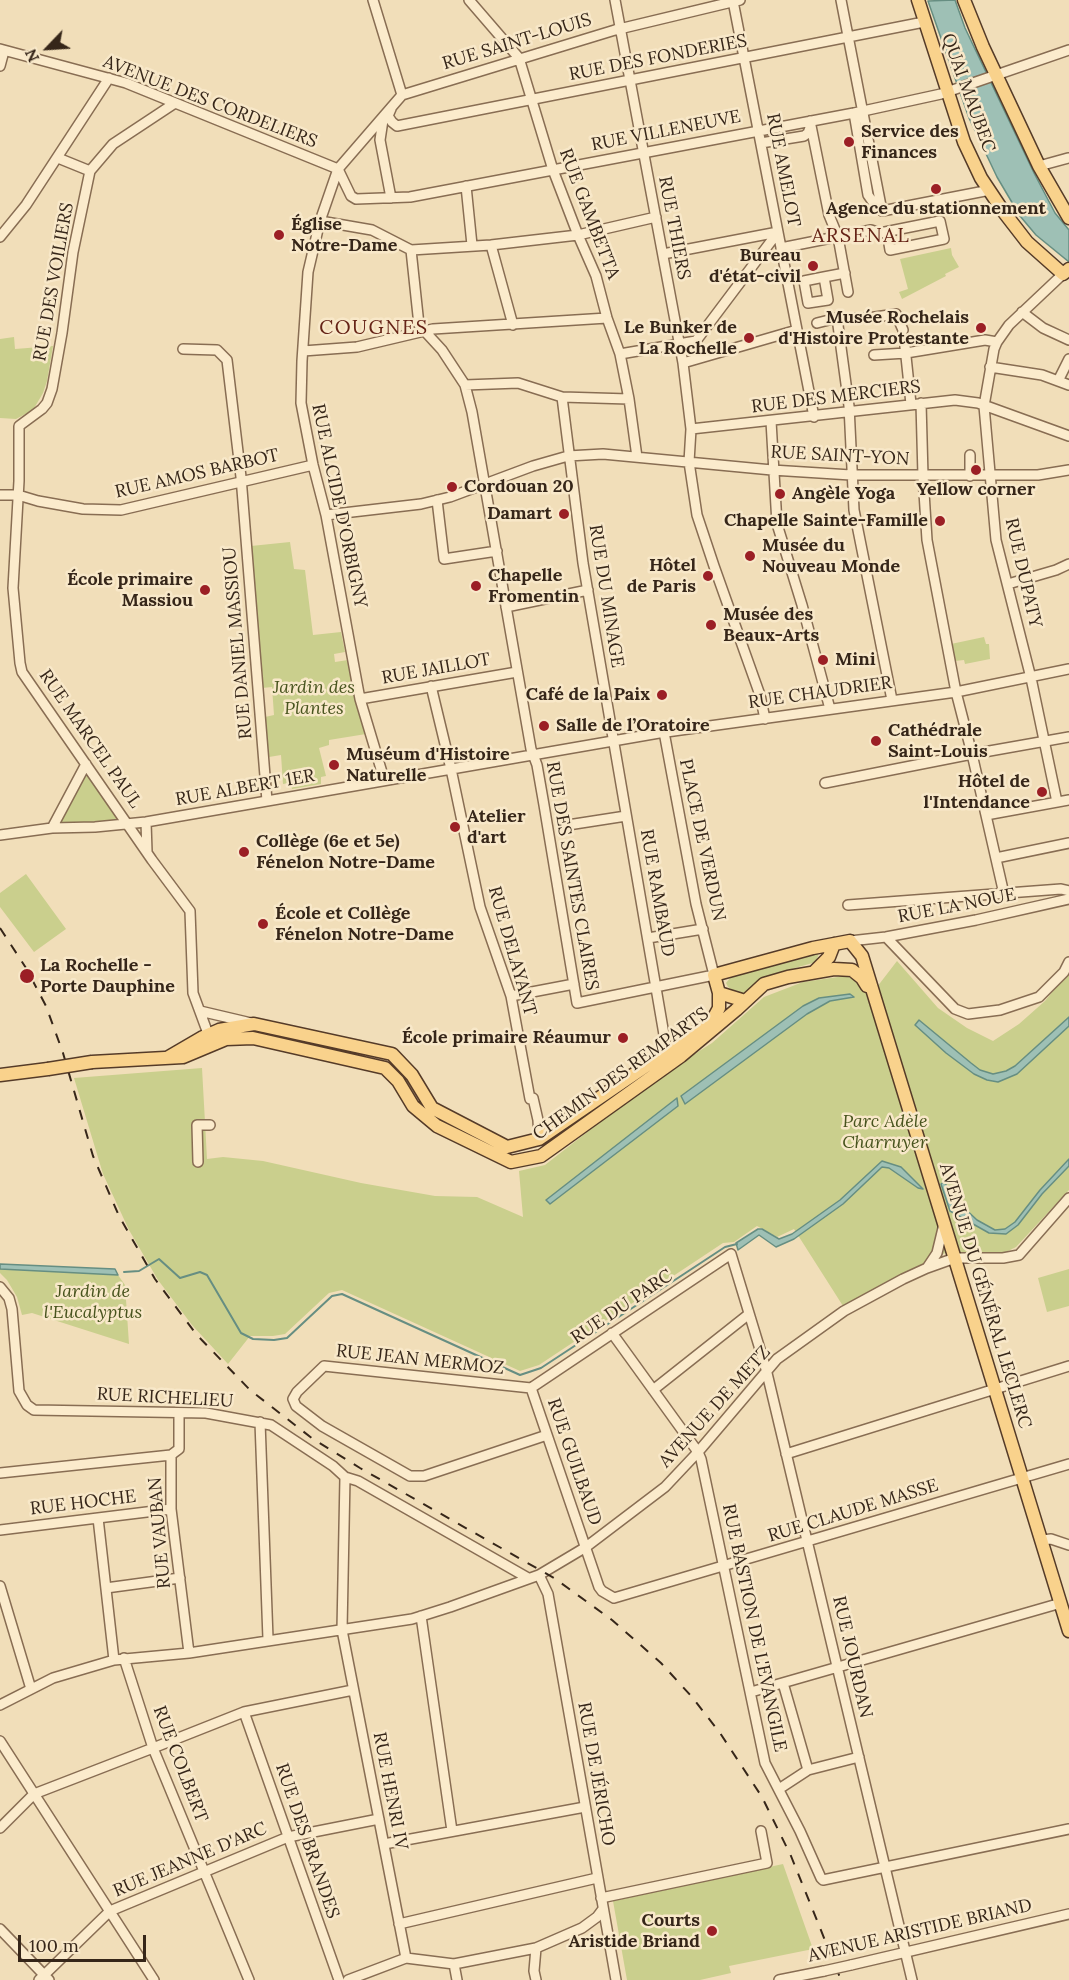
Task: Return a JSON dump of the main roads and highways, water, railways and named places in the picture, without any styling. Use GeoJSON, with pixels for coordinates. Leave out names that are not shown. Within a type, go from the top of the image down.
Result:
{"type":"FeatureCollection","features":[{"type":"Feature","properties":{"kind":"main road","name":"QUAI MAUBEC"},"geometry":{"type":"LineString","coordinates":[[918,0],[924,22],[952,91],[968,151],[981,178],[1027,242],[1066,271]]}},
{"type":"Feature","properties":{"kind":"main road"},"geometry":{"type":"LineString","coordinates":[[964,0],[993,76],[1069,218]]}},
{"type":"Feature","properties":{"kind":"main road","name":"AVENUE DU GÉNÉRAL LECLERC"},"geometry":{"type":"LineString","coordinates":[[834,944],[850,941],[862,956],[1069,1631]]}},
{"type":"Feature","properties":{"kind":"main road"},"geometry":{"type":"LineString","coordinates":[[815,971],[829,957],[834,944]]}},
{"type":"Feature","properties":{"kind":"main road","name":"CHEMIN DES REMPARTS"},"geometry":{"type":"LineString","coordinates":[[0,1075],[92,1062],[183,1057],[210,1040],[219,1030],[254,1024],[392,1054],[412,1075],[432,1108],[507,1147],[539,1139],[712,1021],[719,1008],[719,993],[714,975],[834,944]]}},
{"type":"Feature","properties":{"kind":"main road","name":"CHEMIN DES REMPARTS"},"geometry":{"type":"LineString","coordinates":[[210,1040],[253,1038],[385,1068],[398,1081],[413,1106],[437,1126],[511,1162],[541,1156],[681,1056],[764,984],[815,971],[846,969],[857,972],[876,1004]]}},
{"type":"Feature","properties":{"kind":"main road"},"geometry":{"type":"LineString","coordinates":[[719,993],[745,1001]]}},
{"type":"Feature","properties":{"kind":"water"},"geometry":{"type":"Polygon","coordinates":[[[955,0],[965,28],[1034,173],[1055,213],[1069,230],[1069,262],[1036,235],[1020,216],[997,177],[969,118],[928,1],[955,0]]]}},
{"type":"Feature","properties":{"kind":"water"},"geometry":{"type":"Polygon","coordinates":[[[850,994],[854,997],[830,1001],[807,1014],[685,1104],[681,1096],[803,1006],[819,998],[850,994]]]}},
{"type":"Feature","properties":{"kind":"water"},"geometry":{"type":"Polygon","coordinates":[[[1069,1017],[1069,1026],[1017,1074],[998,1082],[974,1074],[915,1025],[919,1020],[980,1070],[993,1074],[1015,1066],[1069,1017]]]}},
{"type":"Feature","properties":{"kind":"water"},"geometry":{"type":"Polygon","coordinates":[[[677,1098],[678,1106],[550,1204],[546,1200],[677,1098]]]}},
{"type":"Feature","properties":{"kind":"water"},"geometry":{"type":"Polygon","coordinates":[[[1069,1159],[1069,1166],[1042,1194],[1018,1225],[1006,1234],[989,1233],[950,1211],[941,1184],[944,1182],[960,1204],[977,1220],[995,1230],[1005,1229],[1015,1222],[1040,1190],[1069,1159]]]}},
{"type":"Feature","properties":{"kind":"water"},"geometry":{"type":"Polygon","coordinates":[[[882,1161],[901,1167],[923,1189],[889,1168],[882,1167],[843,1204],[794,1239],[776,1247],[759,1235],[738,1250],[736,1243],[758,1229],[779,1239],[792,1234],[840,1200],[882,1161]]]}},
{"type":"Feature","properties":{"kind":"water"},"geometry":{"type":"Polygon","coordinates":[[[0,1264],[115,1269],[118,1275],[0,1269],[0,1264]]]}},
{"type":"Feature","properties":{"kind":"waterway"},"geometry":{"type":"LineString","coordinates":[[124,1272],[139,1271],[159,1259],[180,1278],[200,1272],[207,1275],[241,1333],[253,1339],[287,1338],[332,1296],[342,1294],[520,1375],[541,1368],[725,1247],[737,1244]]}},
{"type":"Feature","properties":{"kind":"tunnel"},"geometry":{"type":"LineString","coordinates":[[903,330],[905,347]]}},
{"type":"Feature","properties":{"kind":"tunnel"},"geometry":{"type":"LineString","coordinates":[[556,826],[568,825]]}},
{"type":"Feature","properties":{"kind":"railway"},"geometry":{"type":"LineString","coordinates":[[0,928],[26,968],[46,1006],[63,1053],[93,1156],[119,1216],[155,1279],[196,1334],[250,1390],[313,1439],[554,1578],[612,1620],[661,1663],[720,1733],[762,1797],[791,1856],[841,1980]]}},
{"type":"Feature","properties":{"kind":"place","name":"Service des Finances"},"geometry":{"type":"Point","coordinates":[849,142]}},
{"type":"Feature","properties":{"kind":"place","name":"Agence du stationnement"},"geometry":{"type":"Point","coordinates":[936,189]}},
{"type":"Feature","properties":{"kind":"place","name":"Église Notre-Dame"},"geometry":{"type":"Point","coordinates":[279,235]}},
{"type":"Feature","properties":{"kind":"place","name":"Bureau d'état-civil"},"geometry":{"type":"Point","coordinates":[813,266]}},
{"type":"Feature","properties":{"kind":"place","name":"Musée Rochelais d'Histoire Protestante"},"geometry":{"type":"Point","coordinates":[981,328]}},
{"type":"Feature","properties":{"kind":"place","name":"Le Bunker de La Rochelle"},"geometry":{"type":"Point","coordinates":[749,338]}},
{"type":"Feature","properties":{"kind":"place","name":"Yellow corner"},"geometry":{"type":"Point","coordinates":[976,470]}},
{"type":"Feature","properties":{"kind":"place","name":"Cordouan 20"},"geometry":{"type":"Point","coordinates":[452,487]}},
{"type":"Feature","properties":{"kind":"place","name":"Angèle Yoga"},"geometry":{"type":"Point","coordinates":[780,494]}},
{"type":"Feature","properties":{"kind":"place","name":"Damart"},"geometry":{"type":"Point","coordinates":[564,514]}},
{"type":"Feature","properties":{"kind":"place","name":"Chapelle Sainte-Famille"},"geometry":{"type":"Point","coordinates":[940,521]}},
{"type":"Feature","properties":{"kind":"place","name":"Musée du Nouveau Monde"},"geometry":{"type":"Point","coordinates":[750,556]}},
{"type":"Feature","properties":{"kind":"place","name":"Hôtel de Paris"},"geometry":{"type":"Point","coordinates":[708,576]}},
{"type":"Feature","properties":{"kind":"place","name":"Chapelle Fromentin"},"geometry":{"type":"Point","coordinates":[476,586]}},
{"type":"Feature","properties":{"kind":"place","name":"École primaire Massiou"},"geometry":{"type":"Point","coordinates":[205,590]}},
{"type":"Feature","properties":{"kind":"place","name":"Musée des Beaux-Arts"},"geometry":{"type":"Point","coordinates":[711,625]}},
{"type":"Feature","properties":{"kind":"place","name":"Mini"},"geometry":{"type":"Point","coordinates":[823,660]}},
{"type":"Feature","properties":{"kind":"place","name":"Café de la Paix"},"geometry":{"type":"Point","coordinates":[662,695]}},
{"type":"Feature","properties":{"kind":"place","name":"Salle de l’Oratoire"},"geometry":{"type":"Point","coordinates":[544,726]}},
{"type":"Feature","properties":{"kind":"place","name":"Cathédrale Saint-Louis"},"geometry":{"type":"Point","coordinates":[876,741]}},
{"type":"Feature","properties":{"kind":"place","name":"Muséum d'Histoire Naturelle"},"geometry":{"type":"Point","coordinates":[334,765]}},
{"type":"Feature","properties":{"kind":"place","name":"Hôtel de l'Intendance"},"geometry":{"type":"Point","coordinates":[1042,792]}},
{"type":"Feature","properties":{"kind":"place","name":"Atelier d'art"},"geometry":{"type":"Point","coordinates":[455,827]}},
{"type":"Feature","properties":{"kind":"place","name":"Collège (6e et 5e) Fénelon Notre-Dame"},"geometry":{"type":"Point","coordinates":[244,852]}},
{"type":"Feature","properties":{"kind":"place","name":"École et Collège Fénelon Notre-Dame"},"geometry":{"type":"Point","coordinates":[263,924]}},
{"type":"Feature","properties":{"kind":"place","name":"La Rochelle - Porte Dauphine"},"geometry":{"type":"Point","coordinates":[27,976]}},
{"type":"Feature","properties":{"kind":"place","name":"École primaire Réaumur"},"geometry":{"type":"Point","coordinates":[623,1038]}},
{"type":"Feature","properties":{"kind":"place","name":"Courts Aristide Briand"},"geometry":{"type":"Point","coordinates":[712,1931]}},
{"type":"Feature","properties":{"kind":"district","name":"ARSENAL"},"geometry":{"type":"Point","coordinates":[861,236]}},
{"type":"Feature","properties":{"kind":"district","name":"COUGNES"},"geometry":{"type":"Point","coordinates":[374,328]}},
{"type":"Feature","properties":{"kind":"park label","name":"Jardin des Plantes"},"geometry":{"type":"Point","coordinates":[314,698]}},
{"type":"Feature","properties":{"kind":"park label","name":"Parc Adèle Charruyer"},"geometry":{"type":"Point","coordinates":[885,1132]}},
{"type":"Feature","properties":{"kind":"park label","name":"Jardin de l'Eucalyptus"},"geometry":{"type":"Point","coordinates":[93,1302]}}]}
